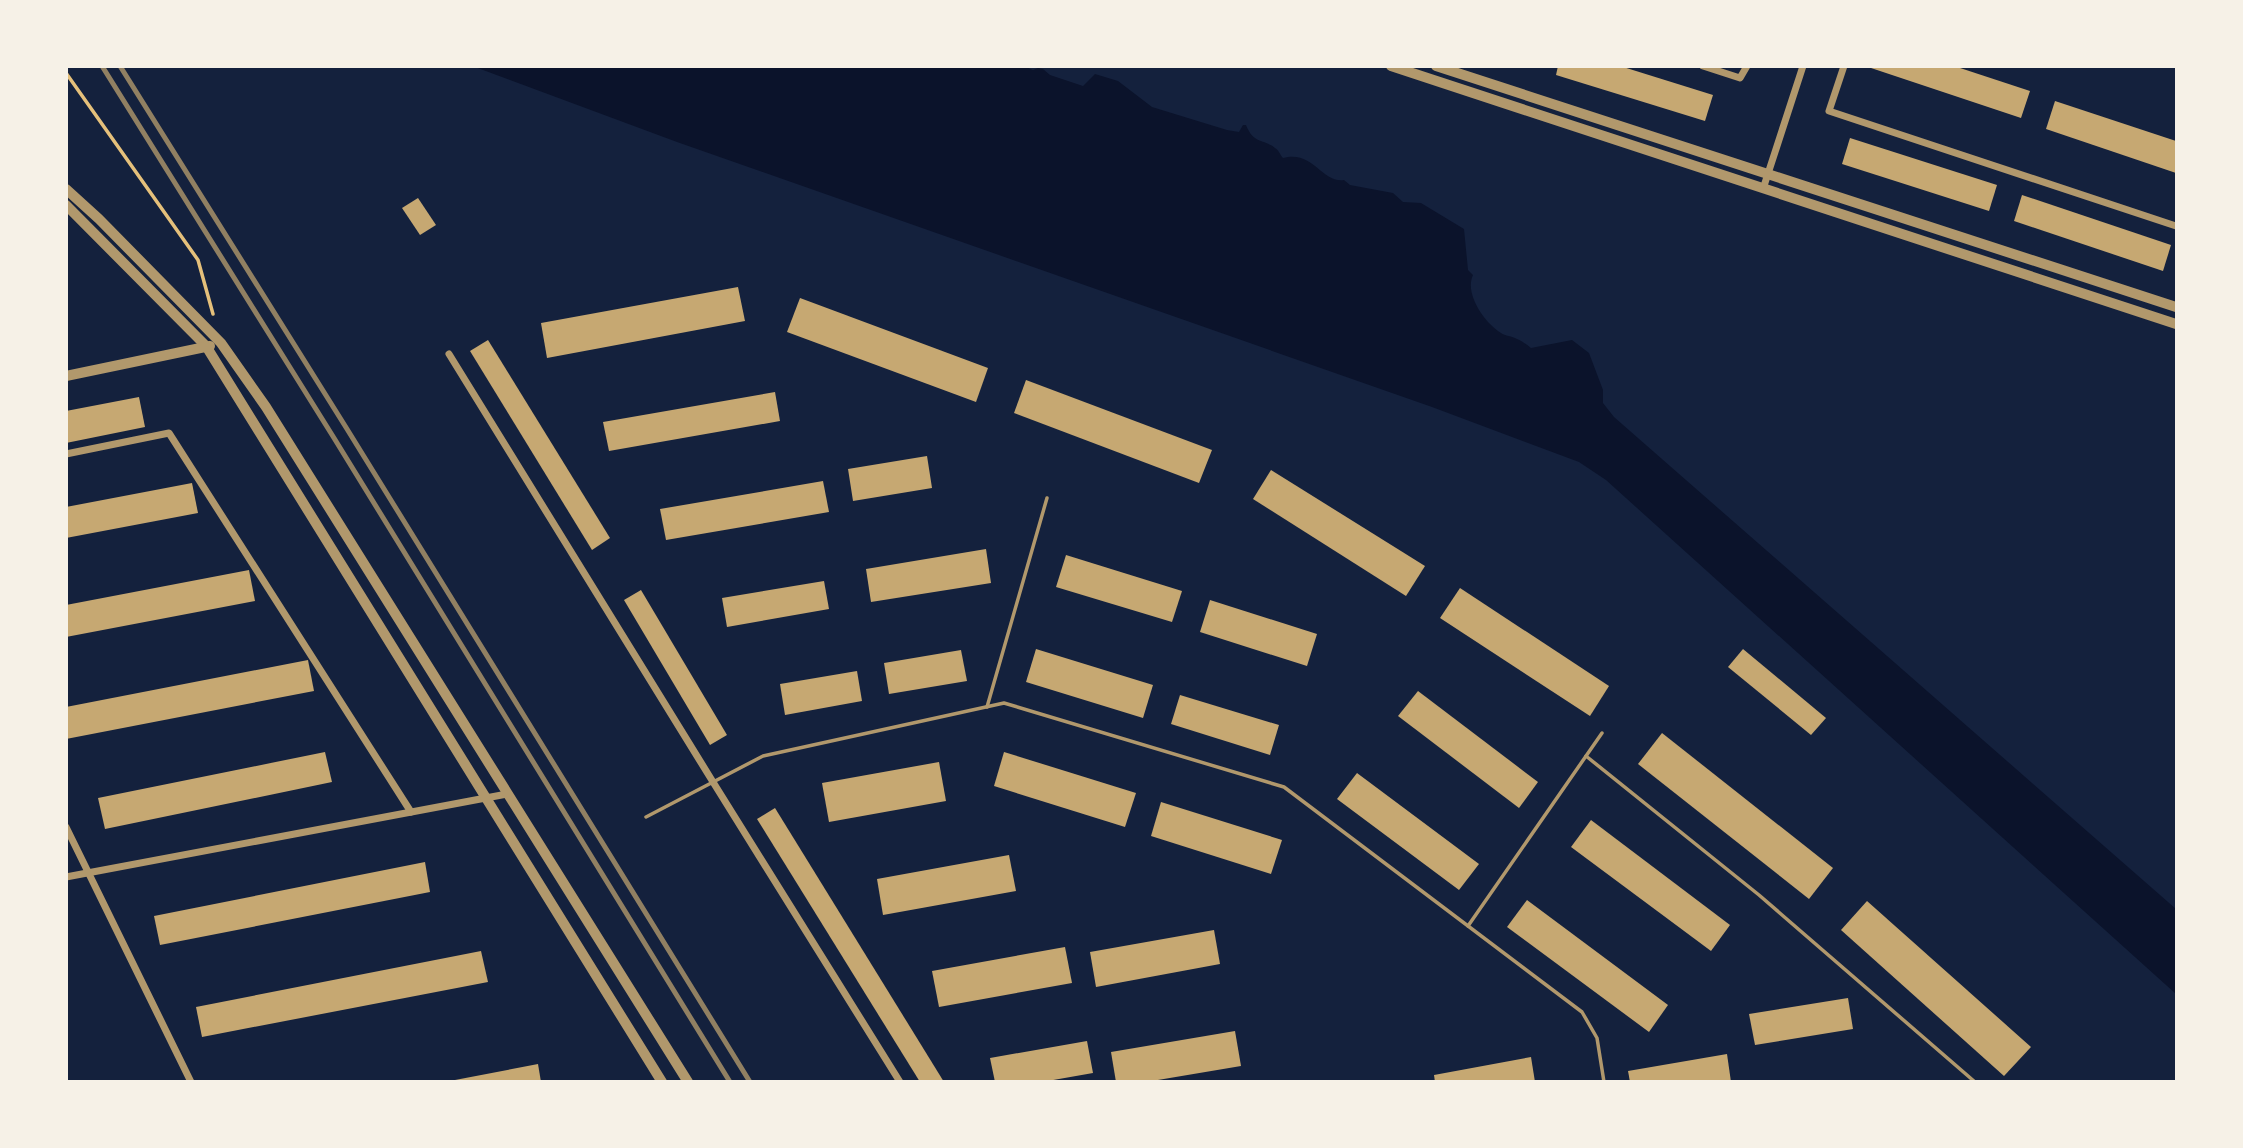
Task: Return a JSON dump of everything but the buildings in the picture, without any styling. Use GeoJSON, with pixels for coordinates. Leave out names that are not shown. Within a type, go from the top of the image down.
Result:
{"type":"FeatureCollection","features":[{"type":"Feature","properties":{"kind":"street"},"geometry":{"type":"LineString","coordinates":[[1391,66],[2176,324]]}},
{"type":"Feature","properties":{"kind":"street"},"geometry":{"type":"LineString","coordinates":[[1436,66],[2176,307]]}},
{"type":"Feature","properties":{"kind":"street"},"geometry":{"type":"LineString","coordinates":[[1703,66],[1740,78],[1747,66]]}},
{"type":"Feature","properties":{"kind":"street"},"geometry":{"type":"LineString","coordinates":[[1763,189],[1803,66]]}},
{"type":"Feature","properties":{"kind":"street"},"geometry":{"type":"LineString","coordinates":[[1843,66],[1829,111],[2176,226]]}},
{"type":"Feature","properties":{"kind":"street"},"geometry":{"type":"LineString","coordinates":[[66,189],[99,219],[221,344],[266,407],[688,1082]]}},
{"type":"Feature","properties":{"kind":"street"},"geometry":{"type":"LineString","coordinates":[[66,205],[206,346],[662,1082]]}},
{"type":"Feature","properties":{"kind":"street"},"geometry":{"type":"LineString","coordinates":[[66,376],[221,344]]}},
{"type":"Feature","properties":{"kind":"street"},"geometry":{"type":"LineString","coordinates":[[449,354],[900,1082]]}},
{"type":"Feature","properties":{"kind":"street"},"geometry":{"type":"LineString","coordinates":[[66,454],[169,433],[411,812]]}},
{"type":"Feature","properties":{"kind":"street"},"geometry":{"type":"LineString","coordinates":[[66,877],[507,793]]}},
{"type":"Feature","properties":{"kind":"street"},"geometry":{"type":"LineString","coordinates":[[66,827],[191,1082]]}},
{"type":"Feature","properties":{"kind":"lane"},"geometry":{"type":"LineString","coordinates":[[987,707],[1047,498]]}},
{"type":"Feature","properties":{"kind":"lane"},"geometry":{"type":"LineString","coordinates":[[646,817],[763,756],[1004,703],[1284,787],[1582,1012],[1597,1038],[1604,1082]]}},
{"type":"Feature","properties":{"kind":"lane"},"geometry":{"type":"LineString","coordinates":[[1468,926],[1602,733]]}},
{"type":"Feature","properties":{"kind":"lane"},"geometry":{"type":"LineString","coordinates":[[1586,756],[1759,895],[1975,1082]]}},
{"type":"Feature","properties":{"kind":"path"},"geometry":{"type":"LineString","coordinates":[[66,73],[198,260],[221,344]]}},
{"type":"Feature","properties":{"kind":"water"},"geometry":{"type":"Polygon","coordinates":[[[475,67],[1026,67],[1033,70],[1043,69],[1050,75],[1083,86],[1095,74],[1118,81],[1152,107],[1227,130],[1239,132],[1243,125],[1246,125],[1252,136],[1271,145],[1283,158],[1302,158],[1336,180],[1393,193],[1403,202],[1421,203],[1464,229],[1468,270],[1473,275],[1471,291],[1483,315],[1495,328],[1531,348],[1572,340],[1589,353],[1603,390],[1603,403],[1614,417],[2176,909],[2176,994],[1606,480],[1579,462],[1432,407],[677,142],[475,67]]]}},
{"type":"Feature","properties":{"kind":"railway"},"geometry":{"type":"LineString","coordinates":[[102,66],[730,1082]]}},
{"type":"Feature","properties":{"kind":"railway"},"geometry":{"type":"LineString","coordinates":[[120,66],[750,1082]]}}]}
